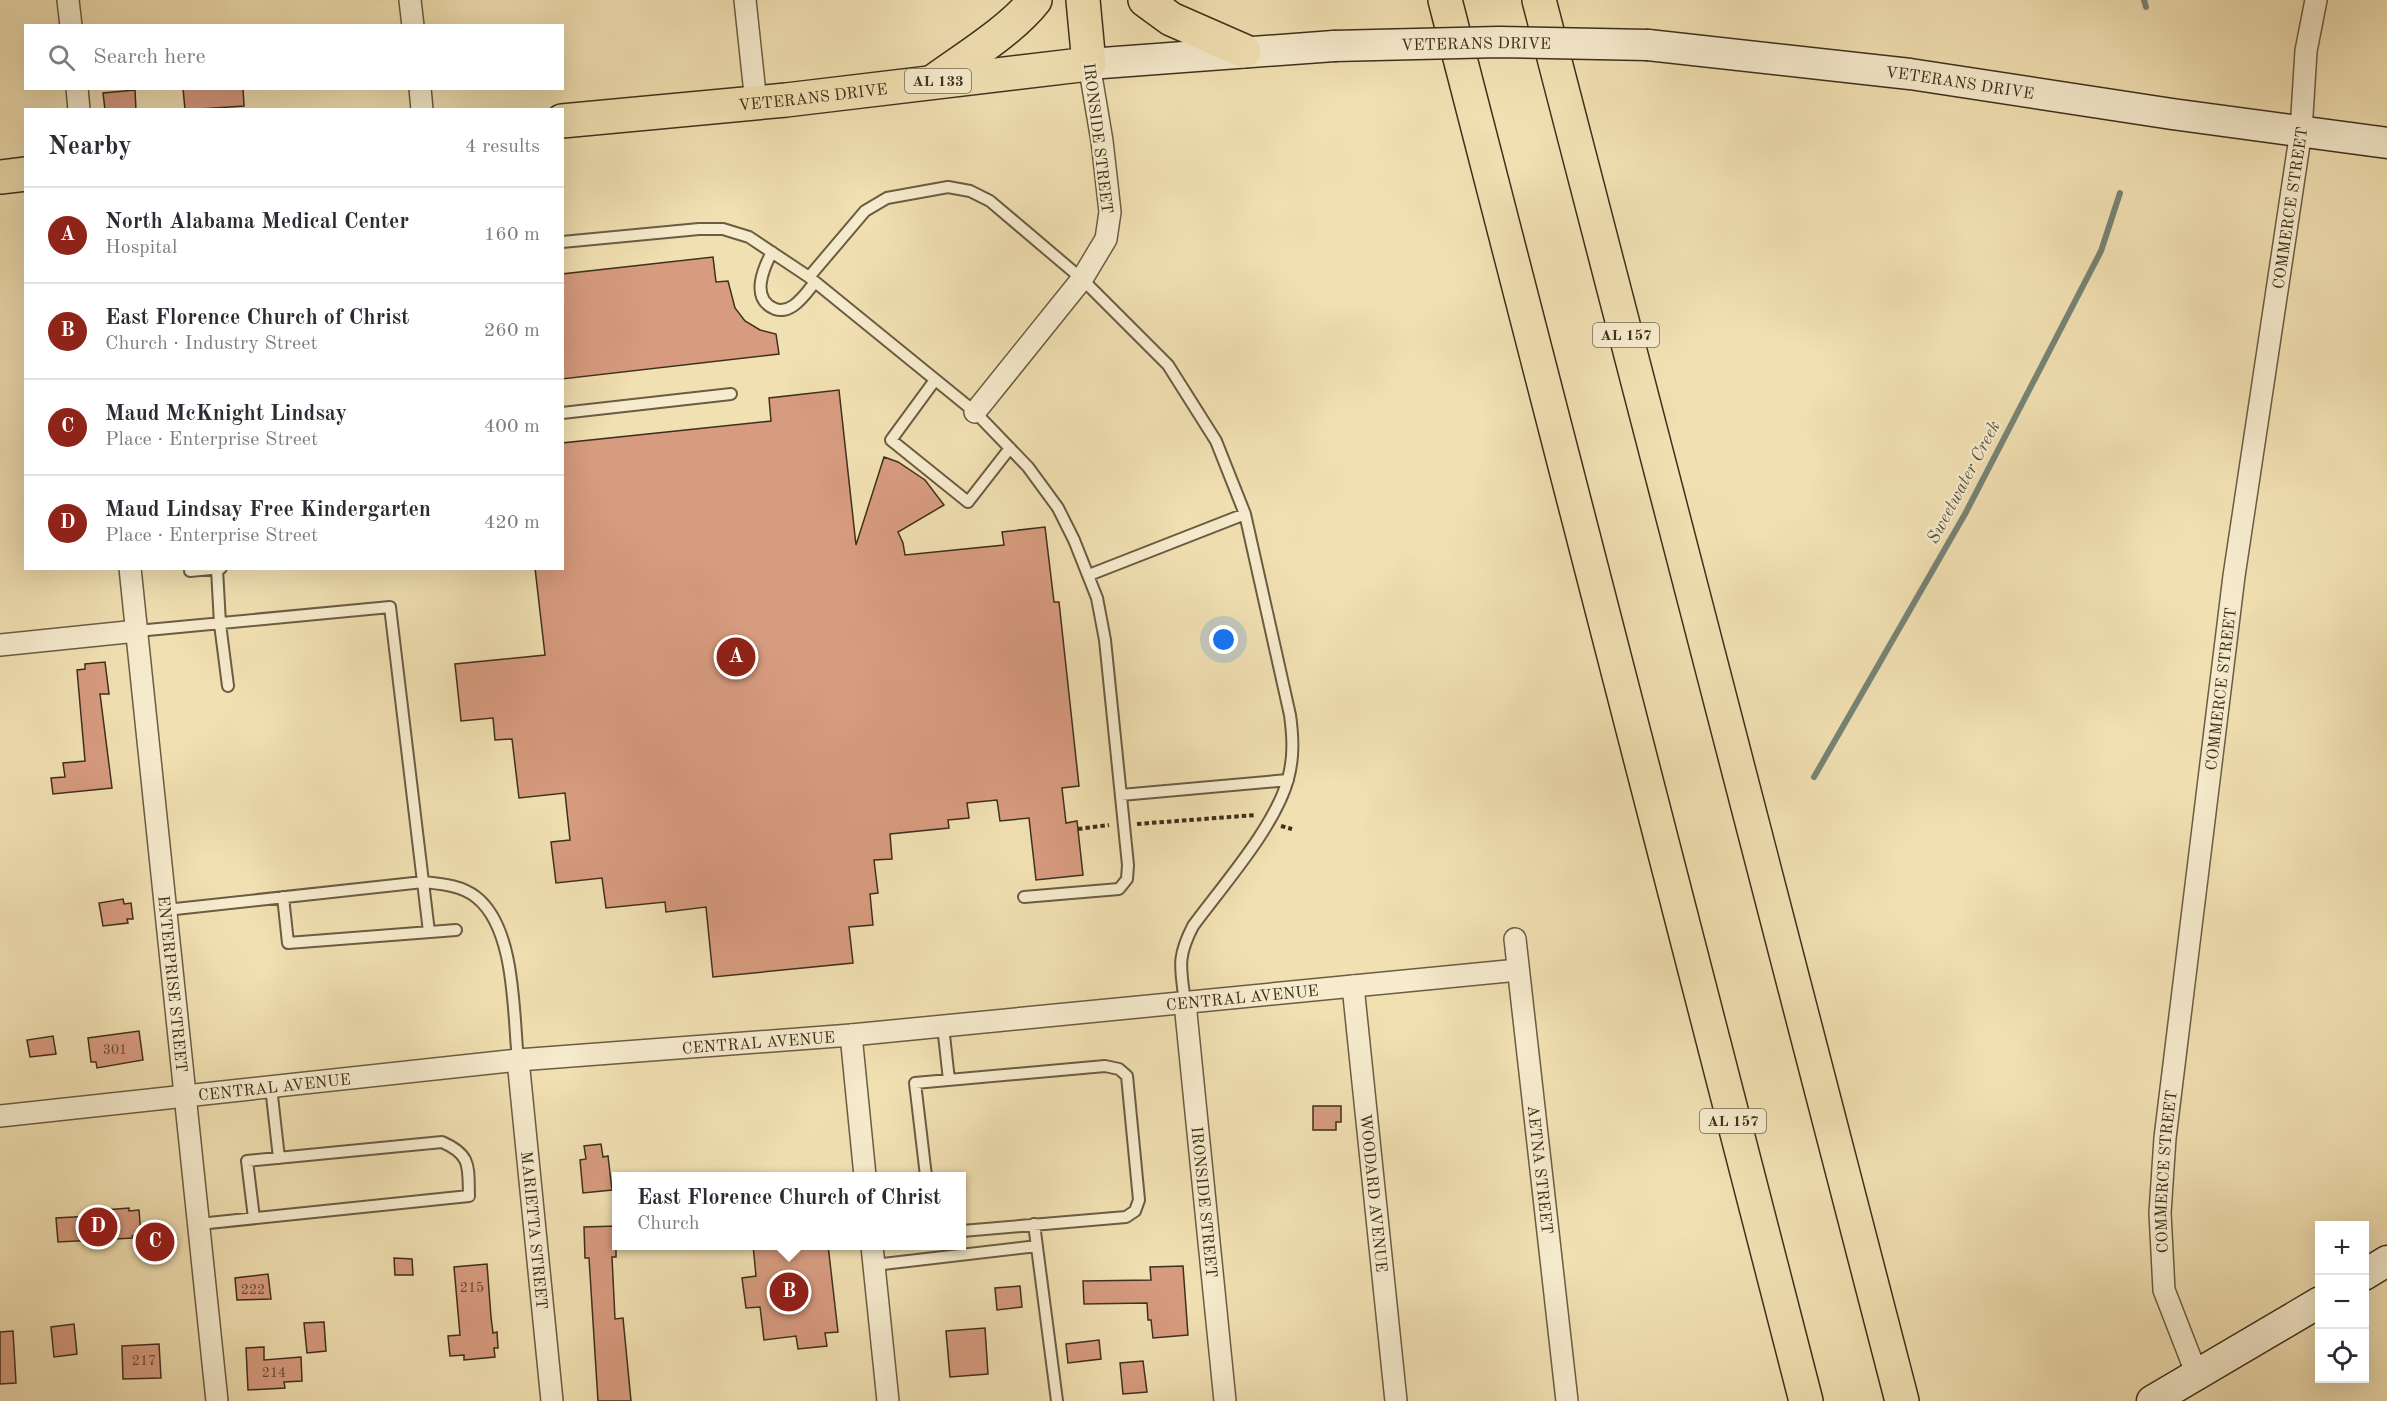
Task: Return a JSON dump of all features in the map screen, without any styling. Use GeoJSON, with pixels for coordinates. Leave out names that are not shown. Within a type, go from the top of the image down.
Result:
{"type":"FeatureCollection","features":[{"type":"Feature","properties":{"kind":"main road"},"geometry":{"type":"LineString","coordinates":[[933,81],[1004,29],[1035,0]]}},
{"type":"Feature","properties":{"kind":"main road","name":"IRONSIDE STREET"},"geometry":{"type":"LineString","coordinates":[[1083,0],[1089,64]]}},
{"type":"Feature","properties":{"kind":"main road"},"geometry":{"type":"LineString","coordinates":[[1145,0],[1171,19],[1244,51]]}},
{"type":"Feature","properties":{"kind":"main road","name":"AL 157"},"geometry":{"type":"LineString","coordinates":[[1445,0],[1806,1401]]}},
{"type":"Feature","properties":{"kind":"main road","name":"AL 157"},"geometry":{"type":"LineString","coordinates":[[1539,0],[1902,1401]]}},
{"type":"Feature","properties":{"kind":"main road","name":"VETERANS DRIVE"},"geometry":{"type":"LineString","coordinates":[[564,122],[756,103],[1089,64],[1334,46],[1499,42],[1648,45],[1910,74],[2161,113],[2387,143]]}},
{"type":"Feature","properties":{"kind":"main road"},"geometry":{"type":"LineString","coordinates":[[0,177],[24,174]]}},
{"type":"Feature","properties":{"kind":"main road"},"geometry":{"type":"LineString","coordinates":[[2369,1272],[2387,1261]]}},
{"type":"Feature","properties":{"kind":"main road"},"geometry":{"type":"LineString","coordinates":[[2152,1401],[2315,1304]]}},
{"type":"Feature","properties":{"kind":"main road"},"geometry":{"type":"LineString","coordinates":[[1888,1351],[1922,1401]]}},
{"type":"Feature","properties":{"kind":"street"},"geometry":{"type":"LineString","coordinates":[[68,0],[70,24]]}},
{"type":"Feature","properties":{"kind":"street"},"geometry":{"type":"LineString","coordinates":[[410,0],[413,24]]}},
{"type":"Feature","properties":{"kind":"street"},"geometry":{"type":"LineString","coordinates":[[745,0],[756,103]]}},
{"type":"Feature","properties":{"kind":"street","name":"COMMERCE STREET"},"geometry":{"type":"LineString","coordinates":[[2197,1375],[2164,1290],[2160,1214],[2165,1138],[2234,576],[2301,130],[2306,51],[2316,0]]}},
{"type":"Feature","properties":{"kind":"street","name":"IRONSIDE STREET"},"geometry":{"type":"LineString","coordinates":[[975,412],[1082,279],[1106,239],[1110,212],[1102,141],[1089,64]]}},
{"type":"Feature","properties":{"kind":"street"},"geometry":{"type":"LineString","coordinates":[[77,90],[79,108]]}},
{"type":"Feature","properties":{"kind":"street"},"geometry":{"type":"LineString","coordinates":[[420,90],[422,108]]}},
{"type":"Feature","properties":{"kind":"street","name":"ENTERPRISE STREET"},"geometry":{"type":"LineString","coordinates":[[130,570],[217,1401]]}},
{"type":"Feature","properties":{"kind":"street"},"geometry":{"type":"LineString","coordinates":[[0,645],[137,631]]}},
{"type":"Feature","properties":{"kind":"street","name":"AETNA STREET"},"geometry":{"type":"LineString","coordinates":[[1515,939],[1567,1401]]}},
{"type":"Feature","properties":{"kind":"street","name":"CENTRAL AVENUE"},"geometry":{"type":"LineString","coordinates":[[0,1116],[518,1060],[851,1035],[1518,970]]}},
{"type":"Feature","properties":{"kind":"street","name":"WOODARD AVENUE"},"geometry":{"type":"LineString","coordinates":[[1353,986],[1396,1401]]}},
{"type":"Feature","properties":{"kind":"street","name":"IRONSIDE STREET"},"geometry":{"type":"LineString","coordinates":[[1185,1003],[1225,1401]]}},
{"type":"Feature","properties":{"kind":"street"},"geometry":{"type":"LineString","coordinates":[[851,1035],[865,1172]]}},
{"type":"Feature","properties":{"kind":"street","name":"MARIETTA STREET"},"geometry":{"type":"LineString","coordinates":[[518,1060],[552,1401]]}},
{"type":"Feature","properties":{"kind":"street"},"geometry":{"type":"LineString","coordinates":[[873,1255],[888,1401]]}},
{"type":"Feature","properties":{"kind":"lane"},"geometry":{"type":"LineString","coordinates":[[772,252],[760,281],[762,297],[769,306],[779,311],[791,308],[865,211],[887,198],[948,187],[970,191],[990,201],[1082,279],[1168,364],[1216,441],[1245,513],[1290,715],[1293,740],[1288,780],[1268,823],[1193,926],[1184,945],[1180,958],[1185,1003]]}},
{"type":"Feature","properties":{"kind":"lane"},"geometry":{"type":"LineString","coordinates":[[564,242],[699,229],[723,229],[749,237],[812,280],[975,412],[1028,467],[1058,508],[1089,575],[1097,598],[1105,640],[1128,865],[1127,879],[1119,889],[1024,897]]}},
{"type":"Feature","properties":{"kind":"lane"},"geometry":{"type":"LineString","coordinates":[[935,380],[891,440],[968,502],[1010,448]]}},
{"type":"Feature","properties":{"kind":"lane"},"geometry":{"type":"LineString","coordinates":[[564,413],[731,394]]}},
{"type":"Feature","properties":{"kind":"lane"},"geometry":{"type":"LineString","coordinates":[[1089,575],[1245,513]]}},
{"type":"Feature","properties":{"kind":"lane"},"geometry":{"type":"LineString","coordinates":[[217,570],[220,624],[228,686]]}},
{"type":"Feature","properties":{"kind":"lane"},"geometry":{"type":"LineString","coordinates":[[137,631],[390,607],[429,932]]}},
{"type":"Feature","properties":{"kind":"lane"},"geometry":{"type":"LineString","coordinates":[[1121,795],[1288,780]]}},
{"type":"Feature","properties":{"kind":"lane"},"geometry":{"type":"LineString","coordinates":[[166,910],[423,882],[451,885],[477,897],[497,924],[507,948],[518,1060]]}},
{"type":"Feature","properties":{"kind":"lane"},"geometry":{"type":"LineString","coordinates":[[283,897],[288,943],[456,930]]}},
{"type":"Feature","properties":{"kind":"lane"},"geometry":{"type":"LineString","coordinates":[[943,1026],[949,1080]]}},
{"type":"Feature","properties":{"kind":"lane"},"geometry":{"type":"LineString","coordinates":[[926,1172],[915,1083],[1105,1066],[1119,1069],[1127,1076],[1139,1200],[1135,1211],[1126,1217],[966,1231]]}},
{"type":"Feature","properties":{"kind":"lane"},"geometry":{"type":"LineString","coordinates":[[271,1087],[279,1158]]}},
{"type":"Feature","properties":{"kind":"lane"},"geometry":{"type":"LineString","coordinates":[[199,1224],[469,1196],[468,1161],[458,1149],[442,1142],[247,1161],[254,1218]]}},
{"type":"Feature","properties":{"kind":"lane"},"geometry":{"type":"LineString","coordinates":[[1034,1224],[1057,1401]]}},
{"type":"Feature","properties":{"kind":"lane"},"geometry":{"type":"LineString","coordinates":[[966,1250],[1037,1246]]}},
{"type":"Feature","properties":{"kind":"lane"},"geometry":{"type":"LineString","coordinates":[[873,1255],[964,1250]]}},
{"type":"Feature","properties":{"kind":"path"},"geometry":{"type":"LineString","coordinates":[[1078,829],[1257,815],[1268,823],[1292,829]]}},
{"type":"Feature","properties":{"kind":"building"},"geometry":{"type":"Polygon","coordinates":[[[135,90],[136,108],[105,108],[103,93],[135,90]]]}},
{"type":"Feature","properties":{"kind":"building"},"geometry":{"type":"Polygon","coordinates":[[[183,90],[243,90],[244,106],[185,108],[183,90]]]}},
{"type":"Feature","properties":{"kind":"building"},"geometry":{"type":"Polygon","coordinates":[[[713,257],[716,282],[728,281],[735,308],[745,321],[760,330],[776,334],[779,354],[564,379],[564,274],[713,257]]]}},
{"type":"Feature","properties":{"kind":"building"},"geometry":{"type":"Polygon","coordinates":[[[839,390],[856,545],[884,457],[898,462],[925,480],[944,505],[898,532],[905,555],[1004,545],[1002,532],[1045,527],[1054,602],[1059,602],[1079,786],[1062,788],[1066,823],[1077,821],[1083,875],[1036,880],[1029,818],[1000,821],[997,800],[967,803],[969,818],[948,820],[949,828],[890,834],[892,859],[874,860],[878,893],[870,894],[873,925],[849,927],[853,963],[713,977],[706,907],[666,912],[665,902],[606,908],[602,878],[556,883],[551,842],[570,840],[565,793],[519,798],[512,739],[495,740],[493,718],[461,721],[455,664],[545,655],[535,570],[564,570],[564,443],[771,421],[769,398],[839,390]]]}},
{"type":"Feature","properties":{"kind":"building"},"geometry":{"type":"Polygon","coordinates":[[[105,662],[109,694],[100,694],[112,788],[53,794],[51,778],[65,777],[63,763],[85,761],[77,670],[85,669],[85,664],[105,662]]]}},
{"type":"Feature","properties":{"kind":"building"},"geometry":{"type":"Polygon","coordinates":[[[123,899],[124,904],[131,903],[133,919],[127,919],[128,923],[103,926],[99,903],[123,899]]]}},
{"type":"Feature","properties":{"kind":"building"},"geometry":{"type":"Polygon","coordinates":[[[139,1031],[143,1060],[97,1068],[96,1062],[91,1062],[88,1038],[139,1031]]]}},
{"type":"Feature","properties":{"kind":"building"},"geometry":{"type":"Polygon","coordinates":[[[53,1036],[56,1054],[30,1057],[27,1040],[53,1036]]]}},
{"type":"Feature","properties":{"kind":"building"},"geometry":{"type":"Polygon","coordinates":[[[1313,1106],[1341,1106],[1341,1122],[1336,1122],[1336,1130],[1313,1130],[1313,1106]]]}},
{"type":"Feature","properties":{"kind":"building"},"geometry":{"type":"Polygon","coordinates":[[[601,1144],[603,1157],[608,1156],[612,1190],[583,1193],[580,1160],[586,1159],[584,1146],[601,1144]]]}},
{"type":"Feature","properties":{"kind":"building"},"geometry":{"type":"Polygon","coordinates":[[[129,1208],[129,1211],[139,1210],[141,1236],[58,1242],[56,1218],[91,1216],[91,1211],[129,1208]]]}},
{"type":"Feature","properties":{"kind":"building"},"geometry":{"type":"Polygon","coordinates":[[[612,1226],[612,1250],[616,1250],[616,1257],[612,1257],[615,1319],[623,1318],[631,1401],[598,1401],[589,1258],[585,1258],[584,1227],[612,1226]]]}},
{"type":"Feature","properties":{"kind":"building"},"geometry":{"type":"Polygon","coordinates":[[[753,1250],[829,1250],[838,1332],[825,1333],[827,1346],[798,1349],[796,1336],[764,1340],[760,1307],[746,1308],[742,1278],[756,1276],[753,1250]]]}},
{"type":"Feature","properties":{"kind":"building"},"geometry":{"type":"Polygon","coordinates":[[[394,1258],[412,1259],[413,1275],[395,1275],[394,1258]]]}},
{"type":"Feature","properties":{"kind":"building"},"geometry":{"type":"Polygon","coordinates":[[[487,1264],[493,1333],[497,1332],[498,1348],[494,1348],[495,1357],[464,1360],[464,1355],[450,1356],[448,1336],[460,1335],[454,1267],[487,1264]]]}},
{"type":"Feature","properties":{"kind":"building"},"geometry":{"type":"Polygon","coordinates":[[[1183,1266],[1188,1335],[1153,1338],[1151,1320],[1148,1320],[1147,1303],[1084,1304],[1083,1281],[1151,1280],[1150,1267],[1183,1266]]]}},
{"type":"Feature","properties":{"kind":"building"},"geometry":{"type":"Polygon","coordinates":[[[268,1274],[271,1299],[237,1300],[235,1278],[268,1274]]]}},
{"type":"Feature","properties":{"kind":"building"},"geometry":{"type":"Polygon","coordinates":[[[1020,1286],[1022,1307],[997,1310],[995,1288],[1020,1286]]]}},
{"type":"Feature","properties":{"kind":"building"},"geometry":{"type":"Polygon","coordinates":[[[324,1322],[326,1351],[307,1353],[304,1323],[324,1322]]]}},
{"type":"Feature","properties":{"kind":"building"},"geometry":{"type":"Polygon","coordinates":[[[74,1324],[77,1354],[54,1357],[51,1327],[74,1324]]]}},
{"type":"Feature","properties":{"kind":"building"},"geometry":{"type":"Polygon","coordinates":[[[985,1328],[988,1374],[950,1377],[946,1331],[985,1328]]]}},
{"type":"Feature","properties":{"kind":"building"},"geometry":{"type":"Polygon","coordinates":[[[13,1331],[16,1383],[0,1384],[0,1332],[13,1331]]]}},
{"type":"Feature","properties":{"kind":"building"},"geometry":{"type":"Polygon","coordinates":[[[1099,1340],[1101,1359],[1068,1363],[1066,1344],[1099,1340]]]}},
{"type":"Feature","properties":{"kind":"building"},"geometry":{"type":"Polygon","coordinates":[[[159,1344],[161,1378],[123,1379],[122,1346],[159,1344]]]}},
{"type":"Feature","properties":{"kind":"building"},"geometry":{"type":"Polygon","coordinates":[[[264,1347],[264,1360],[301,1357],[302,1381],[284,1382],[285,1388],[248,1390],[246,1348],[264,1347]]]}},
{"type":"Feature","properties":{"kind":"building"},"geometry":{"type":"Polygon","coordinates":[[[1143,1361],[1147,1392],[1123,1394],[1120,1363],[1143,1361]]]}},
{"type":"Feature","properties":{"kind":"waterway","name":"Sweetwater Creek"},"geometry":{"type":"LineString","coordinates":[[2144,0],[2146,7]]}},
{"type":"Feature","properties":{"kind":"waterway","name":"Sweetwater Creek"},"geometry":{"type":"LineString","coordinates":[[1814,777],[1965,514],[2101,251],[2120,193]]}},
{"type":"Feature","properties":{"kind":"place","name":"North Alabama Medical Center"},"geometry":{"type":"Point","coordinates":[736,657]}},
{"type":"Feature","properties":{"kind":"place","name":"Maud Lindsay Free Kindergarten"},"geometry":{"type":"Point","coordinates":[98,1227]}},
{"type":"Feature","properties":{"kind":"place","name":"Maud McKnight Lindsay"},"geometry":{"type":"Point","coordinates":[155,1242]}},
{"type":"Feature","properties":{"kind":"place","name":"East Florence Church of Christ"},"geometry":{"type":"Point","coordinates":[789,1292]}}]}
